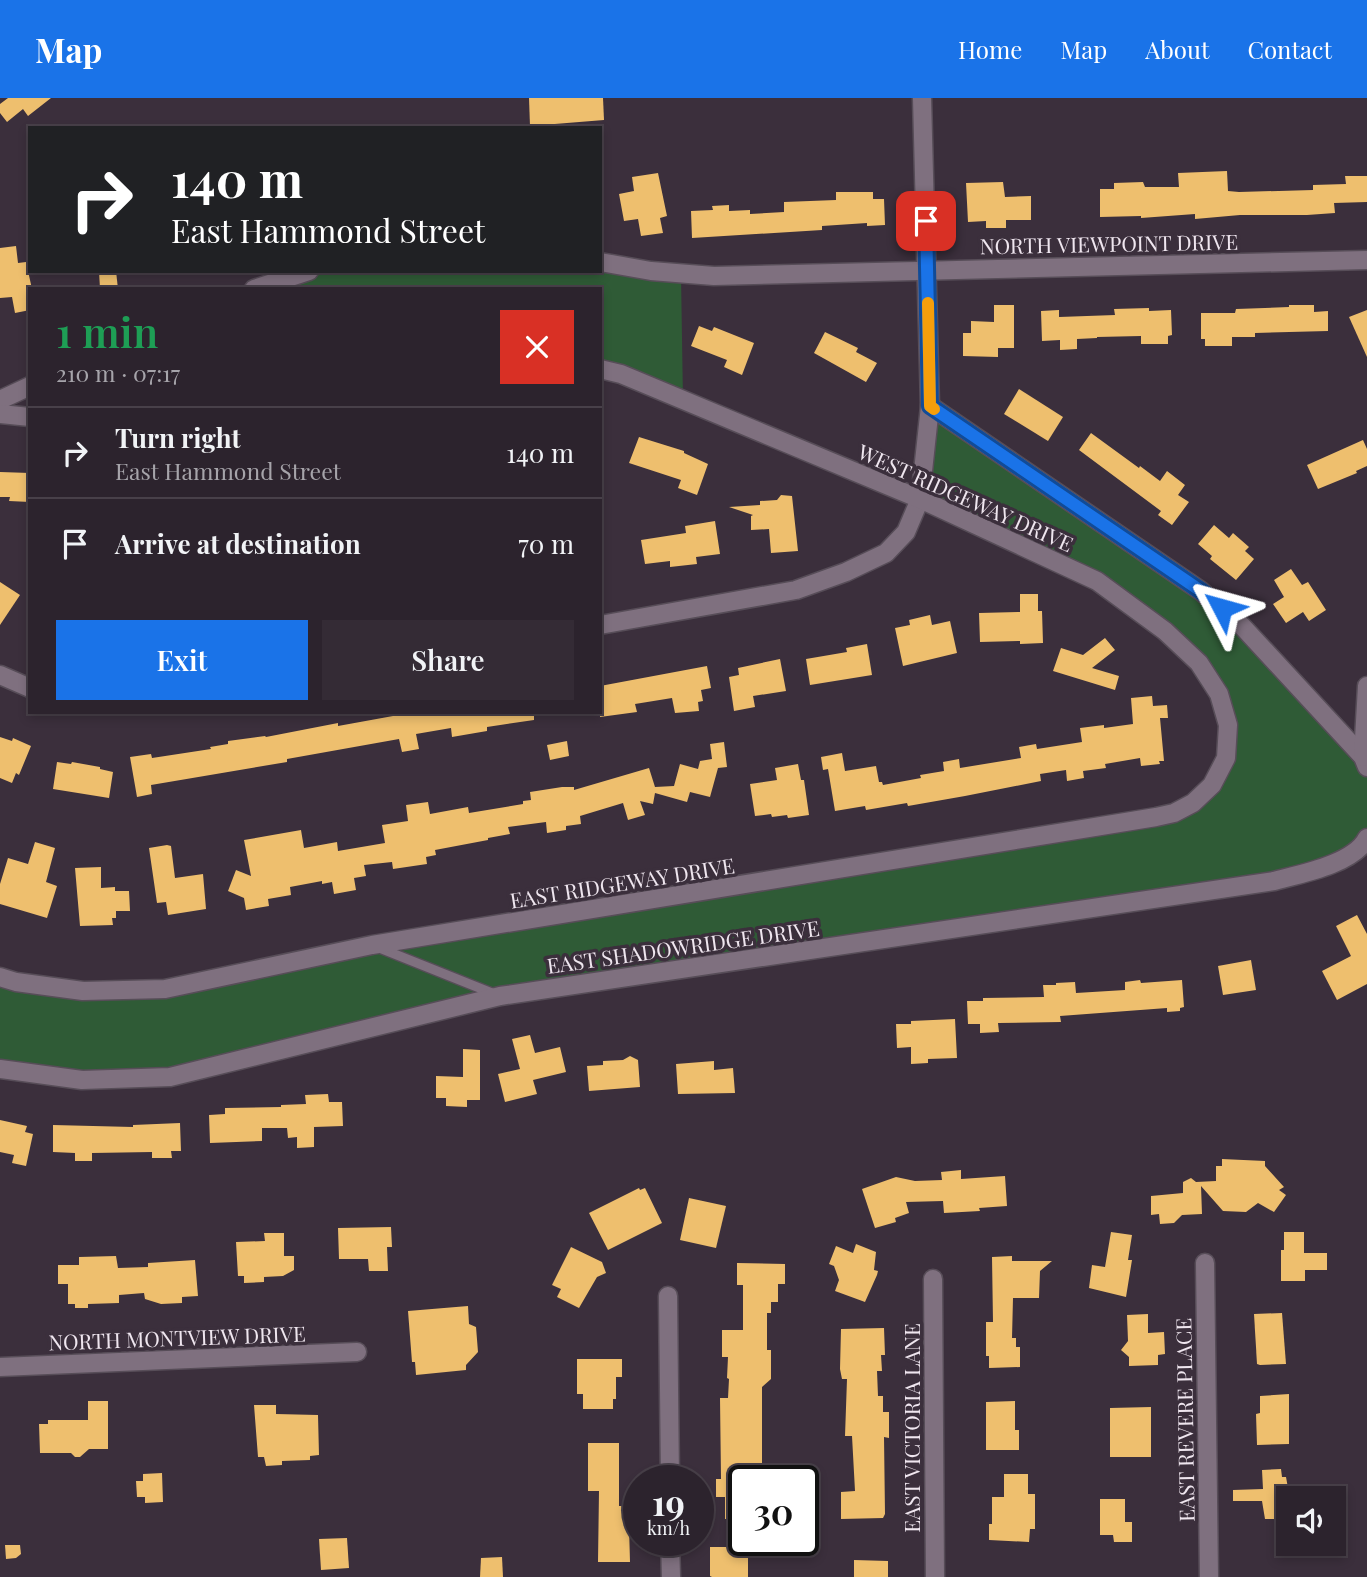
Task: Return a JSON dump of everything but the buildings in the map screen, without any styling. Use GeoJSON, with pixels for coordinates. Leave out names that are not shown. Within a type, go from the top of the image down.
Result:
{"type":"FeatureCollection","features":[{"type":"Feature","properties":{"kind":"street"},"geometry":{"type":"LineString","coordinates":[[602,625],[775,595],[833,577],[886,553],[906,532],[920,499],[930,406],[922,98]]}},
{"type":"Feature","properties":{"kind":"street","name":"NORTH VIEWPOINT DRIVE"},"geometry":{"type":"LineString","coordinates":[[602,262],[651,271],[714,276],[1367,260]]}},
{"type":"Feature","properties":{"kind":"street"},"geometry":{"type":"LineString","coordinates":[[260,287],[303,273]]}},
{"type":"Feature","properties":{"kind":"street","name":"WEST RIDGEWAY DRIVE"},"geometry":{"type":"LineString","coordinates":[[602,370],[634,379],[920,499],[1097,582],[1165,631],[1199,663],[1219,694],[1228,725],[1226,758]]}},
{"type":"Feature","properties":{"kind":"street"},"geometry":{"type":"LineString","coordinates":[[0,400],[28,387]]}},
{"type":"Feature","properties":{"kind":"street"},"geometry":{"type":"LineString","coordinates":[[930,406],[1201,591],[1242,626],[1365,762]]}},
{"type":"Feature","properties":{"kind":"street"},"geometry":{"type":"LineString","coordinates":[[0,414],[28,417]]}},
{"type":"Feature","properties":{"kind":"street"},"geometry":{"type":"LineString","coordinates":[[0,675],[28,687]]}},
{"type":"Feature","properties":{"kind":"street"},"geometry":{"type":"LineString","coordinates":[[1365,762],[1367,686]]}},
{"type":"Feature","properties":{"kind":"street","name":"EAST RIDGEWAY DRIVE"},"geometry":{"type":"LineString","coordinates":[[0,977],[16,982],[83,991],[164,989],[372,945],[1156,817],[1174,813],[1194,803],[1212,785],[1226,758]]}},
{"type":"Feature","properties":{"kind":"street","name":"EAST SHADOWRIDGE DRIVE"},"geometry":{"type":"LineString","coordinates":[[0,1069],[82,1080],[170,1077],[500,996],[1274,881],[1312,872],[1341,860],[1364,844],[1367,838]]}},
{"type":"Feature","properties":{"kind":"street","name":"EAST REVERE PLACE"},"geometry":{"type":"LineString","coordinates":[[1205,1264],[1209,1577]]}},
{"type":"Feature","properties":{"kind":"street","name":"EAST VICTORIA LANE"},"geometry":{"type":"LineString","coordinates":[[933,1279],[935,1577]]}},
{"type":"Feature","properties":{"kind":"street"},"geometry":{"type":"LineString","coordinates":[[668,1296],[670,1465]]}},
{"type":"Feature","properties":{"kind":"street","name":"NORTH MONTVIEW DRIVE"},"geometry":{"type":"LineString","coordinates":[[0,1367],[357,1352]]}},
{"type":"Feature","properties":{"kind":"street"},"geometry":{"type":"LineString","coordinates":[[670,1556],[671,1577]]}},
{"type":"Feature","properties":{"kind":"lane"},"geometry":{"type":"LineString","coordinates":[[372,945],[500,996]]}},
{"type":"Feature","properties":{"kind":"green space"},"geometry":{"type":"Polygon","coordinates":[[[602,262],[681,275],[683,400],[602,370],[602,287],[260,287],[303,273],[602,273],[602,262]]]}},
{"type":"Feature","properties":{"kind":"green space"},"geometry":{"type":"Polygon","coordinates":[[[930,406],[1201,591],[1367,767],[1367,838],[1312,872],[500,996],[170,1077],[0,1069],[0,977],[165,989],[1156,817],[1212,785],[1228,725],[1199,663],[1097,581],[920,499],[930,406]]]}},
{"type":"Feature","properties":{"kind":"slow traffic"},"geometry":{"type":"LineString","coordinates":[[928,303],[930,406],[934,409]]}},
{"type":"Feature","properties":{"kind":"route"},"geometry":{"type":"LineString","coordinates":[[926,221],[930,406],[1222,608]]}}]}
